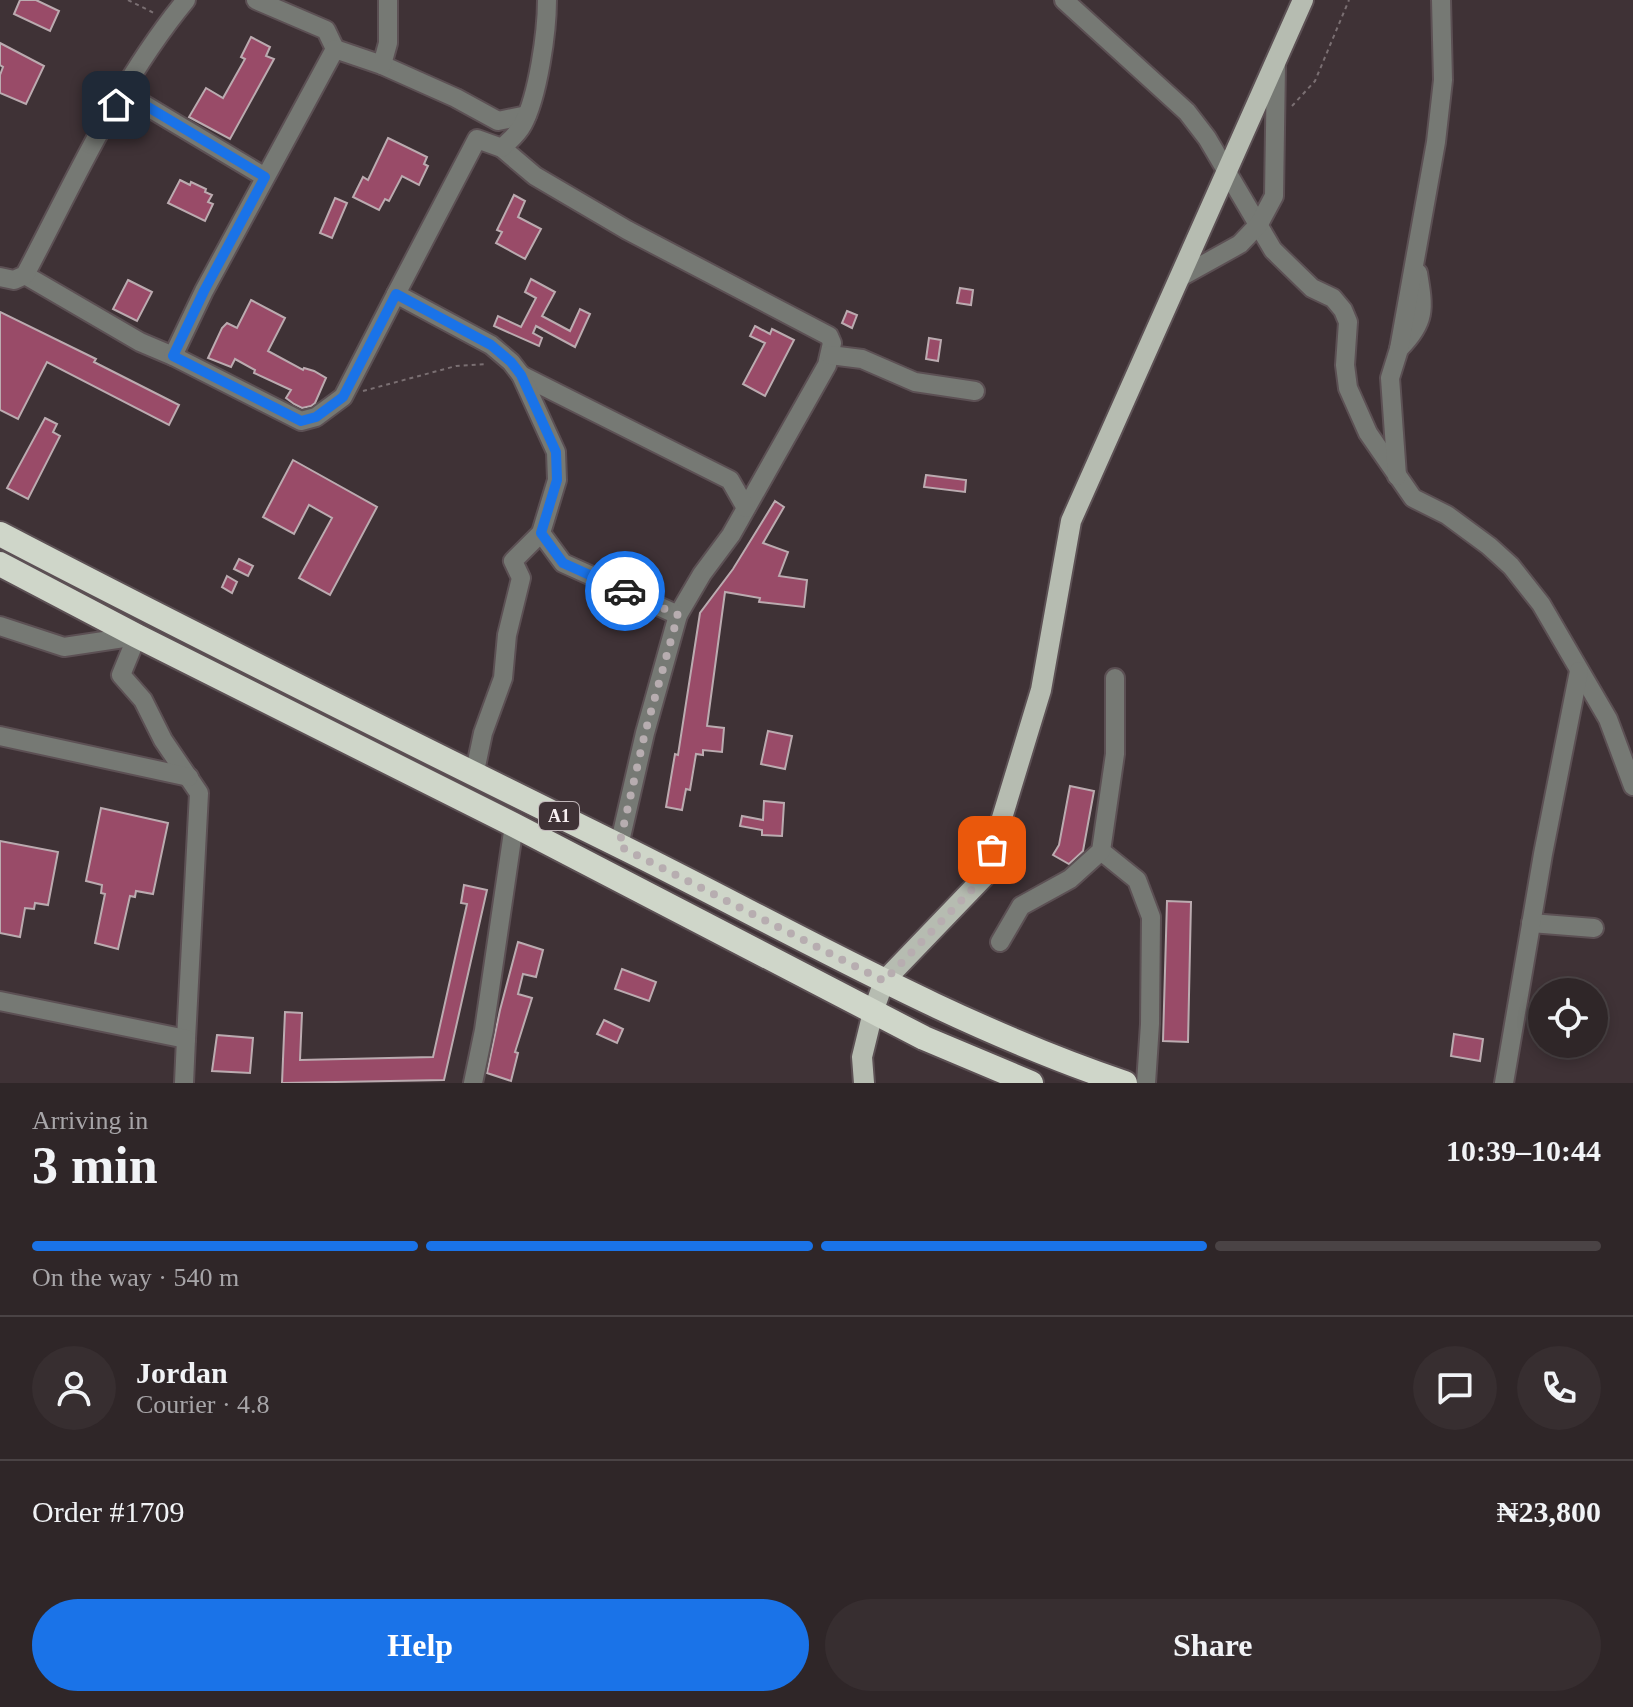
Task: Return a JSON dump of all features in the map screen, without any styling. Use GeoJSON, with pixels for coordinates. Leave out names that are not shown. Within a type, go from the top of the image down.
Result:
{"type":"FeatureCollection","features":[{"type":"Feature","properties":{"kind":"highway","name":"A1"},"geometry":{"type":"LineString","coordinates":[[0,534],[937,1009],[1125,1083]]}},
{"type":"Feature","properties":{"kind":"highway","name":"A1"},"geometry":{"type":"LineString","coordinates":[[0,564],[924,1038],[1031,1083]]}},
{"type":"Feature","properties":{"kind":"main road"},"geometry":{"type":"LineString","coordinates":[[864,1083],[862,1057],[884,981],[984,877],[1041,690],[1071,521],[1303,0]]}},
{"type":"Feature","properties":{"kind":"street"},"geometry":{"type":"LineString","coordinates":[[0,277],[14,280],[25,275],[123,92],[149,48],[186,0]]}},
{"type":"Feature","properties":{"kind":"street"},"geometry":{"type":"LineString","coordinates":[[256,0],[326,30],[335,49],[382,65],[456,98],[498,121],[527,115]]}},
{"type":"Feature","properties":{"kind":"street"},"geometry":{"type":"LineString","coordinates":[[382,65],[388,43],[388,0]]}},
{"type":"Feature","properties":{"kind":"street"},"geometry":{"type":"LineString","coordinates":[[502,148],[516,135],[527,115],[544,40],[547,0]]}},
{"type":"Feature","properties":{"kind":"street"},"geometry":{"type":"LineString","coordinates":[[1064,0],[1187,112],[1207,138],[1273,250],[1312,288],[1333,298],[1343,310],[1348,322],[1345,365],[1348,388],[1368,433],[1413,498],[1447,515],[1511,566],[1541,604],[1608,719],[1633,786]]}},
{"type":"Feature","properties":{"kind":"street"},"geometry":{"type":"LineString","coordinates":[[1398,479],[1390,378],[1399,349],[1416,332],[1422,310],[1415,258],[1436,142],[1443,80],[1441,0]]}},
{"type":"Feature","properties":{"kind":"street"},"geometry":{"type":"LineString","coordinates":[[173,356],[204,291],[335,49]]}},
{"type":"Feature","properties":{"kind":"street"},"geometry":{"type":"LineString","coordinates":[[1179,278],[1240,244],[1259,224],[1274,196],[1277,59]]}},
{"type":"Feature","properties":{"kind":"street"},"geometry":{"type":"LineString","coordinates":[[123,92],[265,177]]}},
{"type":"Feature","properties":{"kind":"street"},"geometry":{"type":"LineString","coordinates":[[25,275],[140,342],[301,421],[316,417],[343,397],[477,139],[502,148],[535,176],[627,230],[829,336],[832,343],[827,365],[746,508],[678,615],[645,733],[619,846]]}},
{"type":"Feature","properties":{"kind":"street"},"geometry":{"type":"LineString","coordinates":[[396,294],[491,345],[516,368],[730,480],[746,508]]}},
{"type":"Feature","properties":{"kind":"street"},"geometry":{"type":"LineString","coordinates":[[830,355],[862,359],[915,382],[975,391]]}},
{"type":"Feature","properties":{"kind":"street"},"geometry":{"type":"LineString","coordinates":[[474,776],[483,733],[503,678],[507,635],[521,578],[513,561],[541,533],[557,480],[556,452],[516,368]]}},
{"type":"Feature","properties":{"kind":"street"},"geometry":{"type":"LineString","coordinates":[[541,533],[563,563],[678,615]]}},
{"type":"Feature","properties":{"kind":"street"},"geometry":{"type":"LineString","coordinates":[[0,626],[64,647],[137,636]]}},
{"type":"Feature","properties":{"kind":"street"},"geometry":{"type":"LineString","coordinates":[[137,636],[121,675],[143,700],[163,740],[199,793],[184,1083]]}},
{"type":"Feature","properties":{"kind":"street"},"geometry":{"type":"LineString","coordinates":[[1504,1083],[1579,671]]}},
{"type":"Feature","properties":{"kind":"street"},"geometry":{"type":"LineString","coordinates":[[1000,942],[1021,906],[1070,879],[1101,851],[1115,754],[1115,678]]}},
{"type":"Feature","properties":{"kind":"street"},"geometry":{"type":"LineString","coordinates":[[0,736],[189,777]]}},
{"type":"Feature","properties":{"kind":"street"},"geometry":{"type":"LineString","coordinates":[[473,1083],[484,1030],[514,825]]}},
{"type":"Feature","properties":{"kind":"street"},"geometry":{"type":"LineString","coordinates":[[1101,851],[1137,880],[1151,917],[1146,1083]]}},
{"type":"Feature","properties":{"kind":"street"},"geometry":{"type":"LineString","coordinates":[[1531,923],[1594,928]]}},
{"type":"Feature","properties":{"kind":"street"},"geometry":{"type":"LineString","coordinates":[[0,1001],[186,1039]]}},
{"type":"Feature","properties":{"kind":"path"},"geometry":{"type":"LineString","coordinates":[[128,0],[170,22]]}},
{"type":"Feature","properties":{"kind":"path"},"geometry":{"type":"LineString","coordinates":[[1275,124],[1315,81],[1349,0]]}},
{"type":"Feature","properties":{"kind":"path"},"geometry":{"type":"LineString","coordinates":[[343,397],[456,366],[516,368]]}},
{"type":"Feature","properties":{"kind":"building"},"geometry":{"type":"Polygon","coordinates":[[[20,0],[36,0],[59,11],[50,31],[14,14],[20,0]]]}},
{"type":"Feature","properties":{"kind":"building"},"geometry":{"type":"Polygon","coordinates":[[[251,37],[270,47],[266,56],[274,59],[230,139],[189,117],[206,88],[223,98],[245,59],[241,57],[251,37]]]}},
{"type":"Feature","properties":{"kind":"building"},"geometry":{"type":"Polygon","coordinates":[[[0,43],[44,66],[26,104],[0,93],[3,67],[0,65],[0,43]]]}},
{"type":"Feature","properties":{"kind":"building"},"geometry":{"type":"Polygon","coordinates":[[[388,138],[427,157],[424,164],[428,166],[419,185],[402,176],[389,201],[385,199],[379,210],[353,197],[363,177],[368,180],[388,138]]]}},
{"type":"Feature","properties":{"kind":"building"},"geometry":{"type":"Polygon","coordinates":[[[180,180],[206,189],[205,192],[212,195],[208,202],[213,204],[205,221],[168,203],[180,180]]]}},
{"type":"Feature","properties":{"kind":"building"},"geometry":{"type":"Polygon","coordinates":[[[514,195],[525,201],[518,217],[541,229],[525,259],[496,243],[502,232],[497,230],[514,195]]]}},
{"type":"Feature","properties":{"kind":"building"},"geometry":{"type":"Polygon","coordinates":[[[335,198],[347,203],[332,238],[320,233],[335,198]]]}},
{"type":"Feature","properties":{"kind":"building"},"geometry":{"type":"Polygon","coordinates":[[[531,279],[555,292],[542,316],[570,331],[580,309],[590,314],[575,347],[536,326],[533,333],[542,338],[539,346],[494,326],[498,316],[521,327],[536,298],[525,292],[531,279]]]}},
{"type":"Feature","properties":{"kind":"building"},"geometry":{"type":"Polygon","coordinates":[[[128,280],[152,292],[137,321],[113,309],[128,280]]]}},
{"type":"Feature","properties":{"kind":"building"},"geometry":{"type":"Polygon","coordinates":[[[960,288],[973,290],[971,305],[957,303],[960,288]]]}},
{"type":"Feature","properties":{"kind":"building"},"geometry":{"type":"Polygon","coordinates":[[[251,300],[285,318],[268,351],[303,370],[314,371],[326,378],[311,406],[302,408],[294,404],[286,398],[291,390],[254,373],[255,370],[235,359],[231,367],[208,358],[222,328],[227,323],[237,328],[251,300]]]}},
{"type":"Feature","properties":{"kind":"building"},"geometry":{"type":"Polygon","coordinates":[[[847,311],[857,315],[852,328],[842,323],[847,311]]]}},
{"type":"Feature","properties":{"kind":"building"},"geometry":{"type":"Polygon","coordinates":[[[0,312],[96,359],[94,362],[179,405],[169,425],[47,362],[18,419],[0,410],[0,312]]]}},
{"type":"Feature","properties":{"kind":"building"},"geometry":{"type":"Polygon","coordinates":[[[755,326],[770,334],[772,329],[794,340],[765,396],[743,384],[765,343],[750,336],[755,326]]]}},
{"type":"Feature","properties":{"kind":"building"},"geometry":{"type":"Polygon","coordinates":[[[929,338],[941,340],[938,361],[926,359],[929,338]]]}},
{"type":"Feature","properties":{"kind":"building"},"geometry":{"type":"Polygon","coordinates":[[[45,418],[57,424],[53,432],[60,436],[28,499],[7,488],[45,418]]]}},
{"type":"Feature","properties":{"kind":"building"},"geometry":{"type":"Polygon","coordinates":[[[293,460],[377,507],[330,595],[299,578],[332,518],[309,505],[294,534],[263,517],[293,460]]]}},
{"type":"Feature","properties":{"kind":"building"},"geometry":{"type":"Polygon","coordinates":[[[926,475],[966,480],[965,492],[924,487],[926,475]]]}},
{"type":"Feature","properties":{"kind":"building"},"geometry":{"type":"Polygon","coordinates":[[[775,501],[784,507],[763,543],[788,552],[779,576],[807,580],[804,607],[759,602],[760,598],[725,592],[707,726],[724,728],[722,752],[703,750],[703,755],[696,754],[690,790],[686,789],[682,810],[666,807],[675,754],[678,755],[700,613],[733,569],[775,501]]]}},
{"type":"Feature","properties":{"kind":"building"},"geometry":{"type":"Polygon","coordinates":[[[239,559],[253,566],[248,576],[234,569],[239,559]]]}},
{"type":"Feature","properties":{"kind":"building"},"geometry":{"type":"Polygon","coordinates":[[[227,576],[237,582],[232,593],[222,587],[227,576]]]}},
{"type":"Feature","properties":{"kind":"building"},"geometry":{"type":"Polygon","coordinates":[[[768,731],[792,736],[785,769],[761,764],[768,731]]]}},
{"type":"Feature","properties":{"kind":"building"},"geometry":{"type":"Polygon","coordinates":[[[1070,786],[1094,791],[1083,851],[1069,864],[1053,855],[1059,845],[1070,786]]]}},
{"type":"Feature","properties":{"kind":"building"},"geometry":{"type":"Polygon","coordinates":[[[764,801],[784,803],[782,836],[762,835],[762,830],[740,826],[742,816],[763,820],[764,801]]]}},
{"type":"Feature","properties":{"kind":"building"},"geometry":{"type":"Polygon","coordinates":[[[101,808],[168,823],[153,894],[136,891],[135,897],[130,896],[118,949],[95,943],[105,894],[101,893],[102,885],[86,881],[101,808]]]}},
{"type":"Feature","properties":{"kind":"building"},"geometry":{"type":"Polygon","coordinates":[[[0,841],[58,852],[48,905],[35,903],[34,909],[25,908],[20,937],[0,933],[0,841]]]}},
{"type":"Feature","properties":{"kind":"building"},"geometry":{"type":"Polygon","coordinates":[[[464,885],[487,890],[444,1080],[282,1083],[285,1012],[302,1013],[300,1060],[433,1057],[467,904],[461,903],[464,885]]]}},
{"type":"Feature","properties":{"kind":"building"},"geometry":{"type":"Polygon","coordinates":[[[1167,901],[1191,902],[1188,1042],[1163,1041],[1167,901]]]}},
{"type":"Feature","properties":{"kind":"building"},"geometry":{"type":"Polygon","coordinates":[[[518,942],[543,950],[536,977],[523,974],[518,994],[532,998],[515,1052],[518,1053],[511,1081],[487,1073],[518,942]]]}},
{"type":"Feature","properties":{"kind":"building"},"geometry":{"type":"Polygon","coordinates":[[[622,969],[656,982],[649,1001],[615,989],[622,969]]]}},
{"type":"Feature","properties":{"kind":"building"},"geometry":{"type":"Polygon","coordinates":[[[604,1020],[623,1029],[617,1043],[597,1034],[604,1020]]]}},
{"type":"Feature","properties":{"kind":"building"},"geometry":{"type":"Polygon","coordinates":[[[1454,1034],[1483,1039],[1480,1061],[1451,1056],[1454,1034]]]}},
{"type":"Feature","properties":{"kind":"building"},"geometry":{"type":"Polygon","coordinates":[[[217,1035],[253,1038],[250,1073],[212,1071],[217,1035]]]}},
{"type":"Feature","properties":{"kind":"way so far"},"geometry":{"type":"LineString","coordinates":[[625,591],[678,615],[645,733],[619,846],[884,981],[984,877],[992,850]]}},
{"type":"Feature","properties":{"kind":"route"},"geometry":{"type":"LineString","coordinates":[[116,105],[123,92],[265,177],[173,356],[301,421],[316,417],[343,397],[396,294],[412,302],[491,345],[521,375],[556,452],[557,480],[541,533],[563,563],[625,591]]}}]}
